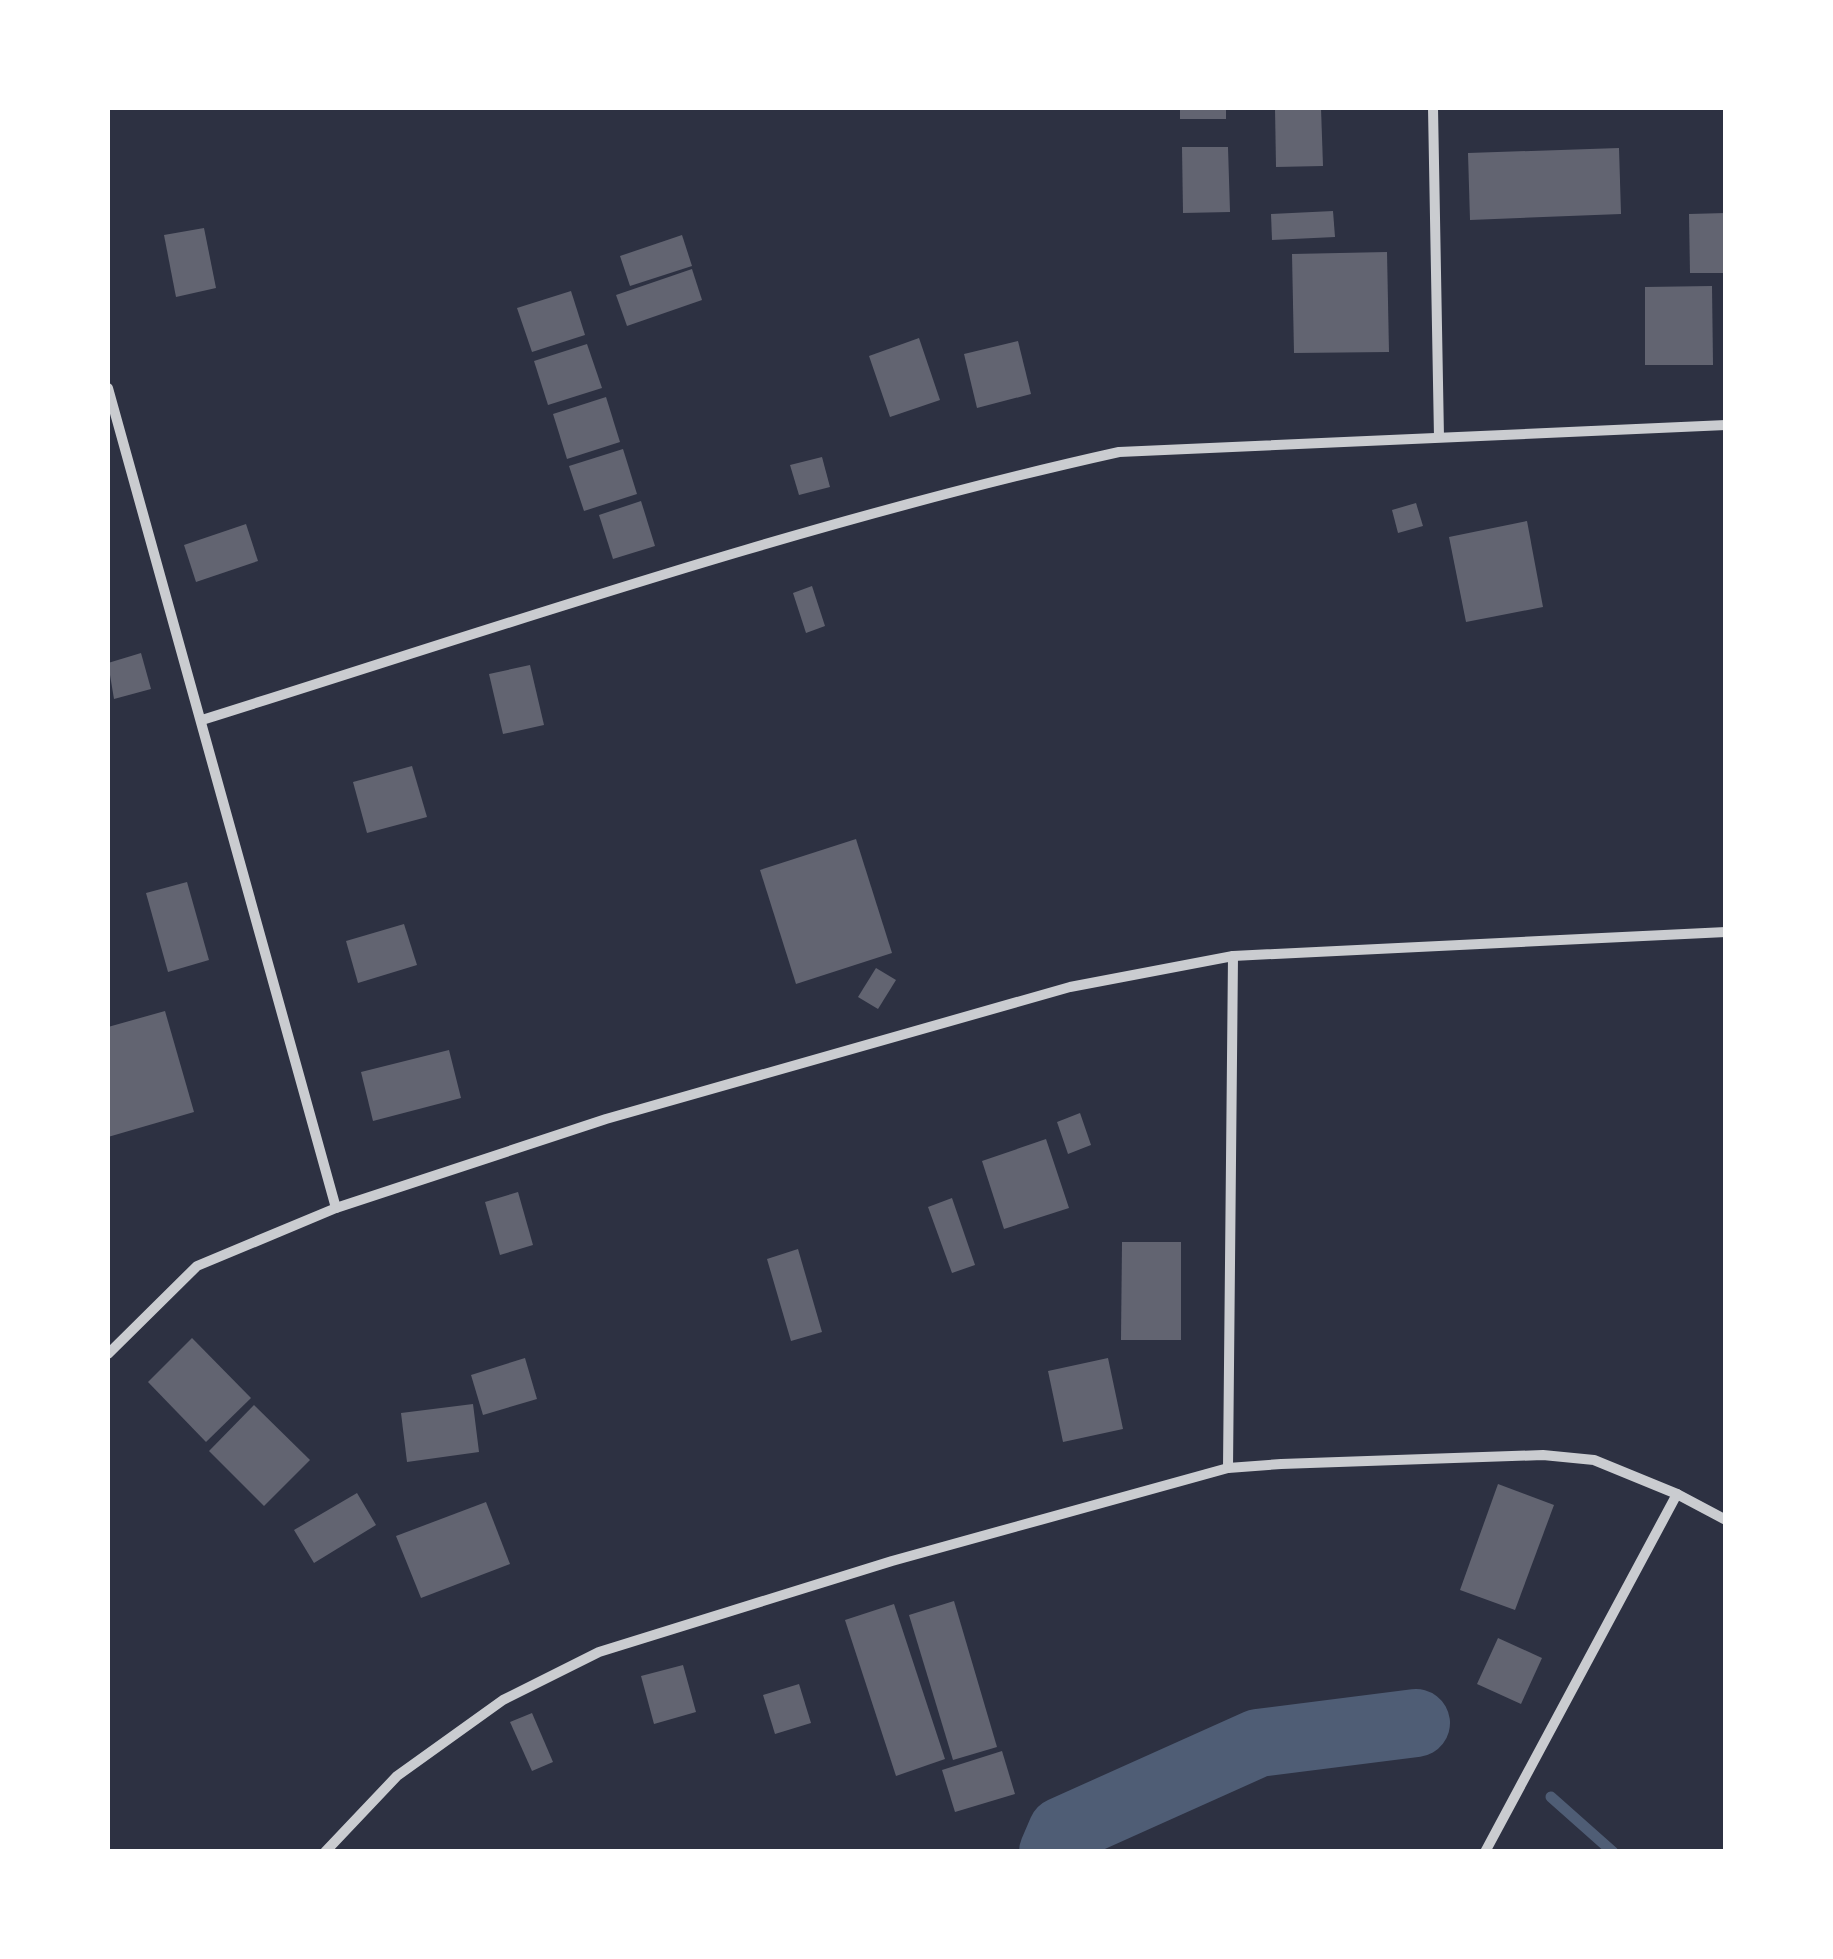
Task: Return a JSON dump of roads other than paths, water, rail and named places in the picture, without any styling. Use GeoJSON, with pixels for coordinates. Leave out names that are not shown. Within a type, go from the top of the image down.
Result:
{"type":"FeatureCollection","features":[{"type":"Feature","properties":{"kind":"street"},"geometry":{"type":"LineString","coordinates":[[1433,108],[1439,437]]}},
{"type":"Feature","properties":{"kind":"street"},"geometry":{"type":"LineString","coordinates":[[108,388],[336,1208]]}},
{"type":"Feature","properties":{"kind":"street"},"geometry":{"type":"LineString","coordinates":[[202,720],[688,567],[1041,469],[1119,452],[1726,425]]}},
{"type":"Feature","properties":{"kind":"street"},"geometry":{"type":"LineString","coordinates":[[108,1354],[197,1266],[336,1208],[606,1119],[1070,987],[1233,956],[1726,932]]}},
{"type":"Feature","properties":{"kind":"street"},"geometry":{"type":"LineString","coordinates":[[1228,1468],[1233,956]]}},
{"type":"Feature","properties":{"kind":"street"},"geometry":{"type":"LineString","coordinates":[[325,1852],[397,1776],[503,1700],[598,1652],[892,1561],[1228,1468],[1543,1455],[1594,1460],[1678,1494],[1726,1520]]}},
{"type":"Feature","properties":{"kind":"street"},"geometry":{"type":"LineString","coordinates":[[1485,1852],[1678,1494]]}},
{"type":"Feature","properties":{"kind":"waterway"},"geometry":{"type":"LineString","coordinates":[[1053,1852],[1062,1831],[1258,1743],[1416,1723]]}},
{"type":"Feature","properties":{"kind":"waterway"},"geometry":{"type":"LineString","coordinates":[[1551,1797],[1613,1852]]}}]}
